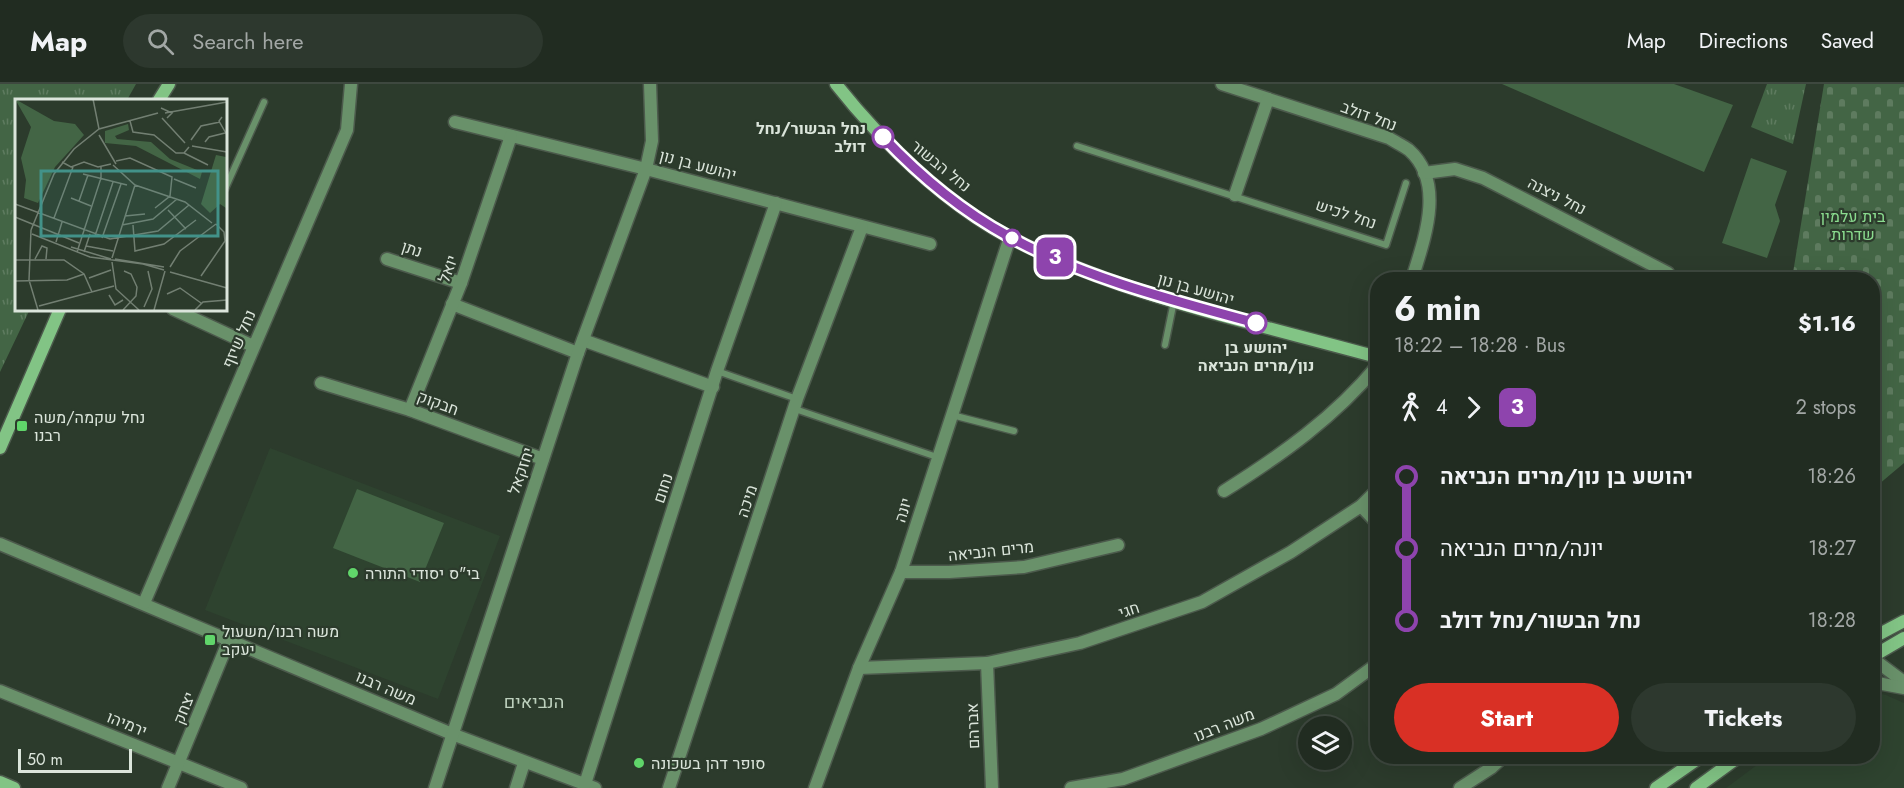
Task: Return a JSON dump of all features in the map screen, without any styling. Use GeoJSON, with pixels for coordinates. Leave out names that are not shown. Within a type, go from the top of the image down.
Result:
{"type":"FeatureCollection","features":[{"type":"Feature","properties":{"kind":"street"},"geometry":{"type":"LineString","coordinates":[[160,99],[169,84]]}},
{"type":"Feature","properties":{"kind":"street","name":"נחל שיזף"},"geometry":{"type":"LineString","coordinates":[[144,603],[347,130],[351,84]]}},
{"type":"Feature","properties":{"kind":"street","name":"יחזקאל"},"geometry":{"type":"LineString","coordinates":[[435,788],[578,353],[646,169],[652,141],[650,84]]}},
{"type":"Feature","properties":{"kind":"street","name":"נחל הבשור"},"geometry":{"type":"LineString","coordinates":[[836,84],[906,160],[955,200],[1010,237]]}},
{"type":"Feature","properties":{"kind":"street","name":"נחל דולב"},"geometry":{"type":"LineString","coordinates":[[1222,84],[1389,138],[1410,151],[1424,173],[1430,197],[1428,227],[1414,272]]}},
{"type":"Feature","properties":{"kind":"street"},"geometry":{"type":"LineString","coordinates":[[1235,195],[1268,99]]}},
{"type":"Feature","properties":{"kind":"street","name":"יהושע בן נון"},"geometry":{"type":"LineString","coordinates":[[455,122],[646,169],[930,244]]}},
{"type":"Feature","properties":{"kind":"street","name":"יואל"},"geometry":{"type":"LineString","coordinates":[[410,410],[461,283],[511,136]]}},
{"type":"Feature","properties":{"kind":"street","name":"נחל ניצנה"},"geometry":{"type":"LineString","coordinates":[[1424,173],[1455,169],[1483,178],[1666,272]]}},
{"type":"Feature","properties":{"kind":"street","name":"נחום"},"geometry":{"type":"LineString","coordinates":[[590,786],[717,371],[776,203]]}},
{"type":"Feature","properties":{"kind":"street","name":"מיכה"},"geometry":{"type":"LineString","coordinates":[[669,788],[796,404],[862,227]]}},
{"type":"Feature","properties":{"kind":"street","name":"יהושע בן נון"},"geometry":{"type":"LineString","coordinates":[[1010,237],[1117,282],[1370,355]]}},
{"type":"Feature","properties":{"kind":"street","name":"יונה"},"geometry":{"type":"LineString","coordinates":[[815,788],[859,668],[901,572],[1010,237]]}},
{"type":"Feature","properties":{"kind":"street","name":"נתן"},"geometry":{"type":"LineString","coordinates":[[387,258],[461,283]]}},
{"type":"Feature","properties":{"kind":"street"},"geometry":{"type":"LineString","coordinates":[[452,304],[578,353]]}},
{"type":"Feature","properties":{"kind":"street"},"geometry":{"type":"LineString","coordinates":[[0,448],[60,310]]}},
{"type":"Feature","properties":{"kind":"street"},"geometry":{"type":"LineString","coordinates":[[175,310],[254,346]]}},
{"type":"Feature","properties":{"kind":"street"},"geometry":{"type":"LineString","coordinates":[[583,340],[713,387]]}},
{"type":"Feature","properties":{"kind":"street"},"geometry":{"type":"LineString","coordinates":[[1224,490],[1266,465],[1346,402],[1370,374]]}},
{"type":"Feature","properties":{"kind":"street","name":"חבקוק"},"geometry":{"type":"LineString","coordinates":[[321,383],[410,410],[543,459]]}},
{"type":"Feature","properties":{"kind":"street","name":"חגי"},"geometry":{"type":"LineString","coordinates":[[859,668],[987,663],[1080,643],[1202,602],[1291,552],[1361,506],[1370,497]]}},
{"type":"Feature","properties":{"kind":"street"},"geometry":{"type":"LineString","coordinates":[[1361,506],[1370,516]]}},
{"type":"Feature","properties":{"kind":"street","name":"משה רבנו"},"geometry":{"type":"LineString","coordinates":[[0,544],[452,734],[590,786]]}},
{"type":"Feature","properties":{"kind":"street","name":"מרים הנביאה"},"geometry":{"type":"LineString","coordinates":[[901,572],[949,572],[1024,567],[1118,544]]}},
{"type":"Feature","properties":{"kind":"street"},"geometry":{"type":"LineString","coordinates":[[1880,634],[1904,621]]}},
{"type":"Feature","properties":{"kind":"street"},"geometry":{"type":"LineString","coordinates":[[1880,655],[1904,638]]}},
{"type":"Feature","properties":{"kind":"street","name":"יצחק"},"geometry":{"type":"LineString","coordinates":[[168,788],[229,640]]}},
{"type":"Feature","properties":{"kind":"street","name":"אברהם"},"geometry":{"type":"LineString","coordinates":[[987,663],[992,788]]}},
{"type":"Feature","properties":{"kind":"street"},"geometry":{"type":"LineString","coordinates":[[1880,664],[1904,682]]}},
{"type":"Feature","properties":{"kind":"street","name":"משה רבנו"},"geometry":{"type":"LineString","coordinates":[[1071,788],[1123,779],[1251,733],[1336,693],[1370,669]]}},
{"type":"Feature","properties":{"kind":"street"},"geometry":{"type":"LineString","coordinates":[[1880,684],[1904,688]]}},
{"type":"Feature","properties":{"kind":"street","name":"ירמיהו"},"geometry":{"type":"LineString","coordinates":[[0,692],[241,788]]}},
{"type":"Feature","properties":{"kind":"street"},"geometry":{"type":"LineString","coordinates":[[516,788],[524,763]]}},
{"type":"Feature","properties":{"kind":"street"},"geometry":{"type":"LineString","coordinates":[[1460,788],[1495,764]]}},
{"type":"Feature","properties":{"kind":"street"},"geometry":{"type":"LineString","coordinates":[[1656,788],[1690,764]]}},
{"type":"Feature","properties":{"kind":"street"},"geometry":{"type":"LineString","coordinates":[[1696,788],[1729,764]]}},
{"type":"Feature","properties":{"kind":"street"},"geometry":{"type":"LineString","coordinates":[[0,782],[14,788]]}},
{"type":"Feature","properties":{"kind":"lane"},"geometry":{"type":"LineString","coordinates":[[226,187],[264,102]]}},
{"type":"Feature","properties":{"kind":"lane","name":"נחל לכיש"},"geometry":{"type":"LineString","coordinates":[[1077,146],[1386,245],[1406,183]]}},
{"type":"Feature","properties":{"kind":"lane"},"geometry":{"type":"LineString","coordinates":[[1165,345],[1174,300]]}},
{"type":"Feature","properties":{"kind":"lane"},"geometry":{"type":"LineString","coordinates":[[717,371],[796,404],[937,457]]}},
{"type":"Feature","properties":{"kind":"lane"},"geometry":{"type":"LineString","coordinates":[[952,415],[1014,431]]}},
{"type":"Feature","properties":{"kind":"shaded area","name":"בי\"ס יסודי התורה"},"geometry":{"type":"Polygon","coordinates":[[[270,448],[500,536],[438,699],[205,610],[270,448]]]}},
{"type":"Feature","properties":{"kind":"shaded area"},"geometry":{"type":"Polygon","coordinates":[[[1880,694],[1904,703],[1904,788],[1726,788],[1758,764],[1880,764],[1880,694]]]}},
{"type":"Feature","properties":{"kind":"green space"},"geometry":{"type":"Polygon","coordinates":[[[0,84],[136,84],[128,99],[15,99],[15,310],[30,310],[0,372],[0,84]]]}},
{"type":"Feature","properties":{"kind":"green space"},"geometry":{"type":"Polygon","coordinates":[[[1502,84],[1674,84],[1733,105],[1704,172],[1502,84]]]}},
{"type":"Feature","properties":{"kind":"green space"},"geometry":{"type":"Polygon","coordinates":[[[1767,84],[1806,84],[1793,144],[1751,127],[1767,84]]]}},
{"type":"Feature","properties":{"kind":"green space","name":"בית עלמין שדרות"},"geometry":{"type":"Polygon","coordinates":[[[1824,84],[1904,84],[1904,463],[1880,483],[1880,272],[1793,272],[1824,84]]]}},
{"type":"Feature","properties":{"kind":"green space"},"geometry":{"type":"Polygon","coordinates":[[[1751,158],[1787,171],[1775,205],[1780,221],[1767,258],[1722,243],[1751,158]]]}},
{"type":"Feature","properties":{"kind":"green space"},"geometry":{"type":"Polygon","coordinates":[[[357,489],[444,523],[420,582],[333,548],[357,489]]]}},
{"type":"Feature","properties":{"kind":"bus line","name":"3"},"geometry":{"type":"LineString","coordinates":[[883,137],[955,200],[1010,237],[1117,282],[1256,323]]}},
{"type":"Feature","properties":{"kind":"place","name":"נחל הבשור/נחל דולב"},"geometry":{"type":"Point","coordinates":[883,137]}},
{"type":"Feature","properties":{"kind":"place","name":"יהושע בן נון/מרים הנביאה"},"geometry":{"type":"Point","coordinates":[1256,323]}},
{"type":"Feature","properties":{"kind":"place","name":"נחל שקמה/משה רבנו"},"geometry":{"type":"Point","coordinates":[22,426]}},
{"type":"Feature","properties":{"kind":"place","name":"בי\"ס יסודי התורה"},"geometry":{"type":"Point","coordinates":[353,573]}},
{"type":"Feature","properties":{"kind":"place","name":"משה רבנו/משעול יעקב"},"geometry":{"type":"Point","coordinates":[210,640]}},
{"type":"Feature","properties":{"kind":"place","name":"סופר דהן בשכונה"},"geometry":{"type":"Point","coordinates":[639,763]}},
{"type":"Feature","properties":{"kind":"district","name":"הנביאים"},"geometry":{"type":"Point","coordinates":[534,702]}}]}
